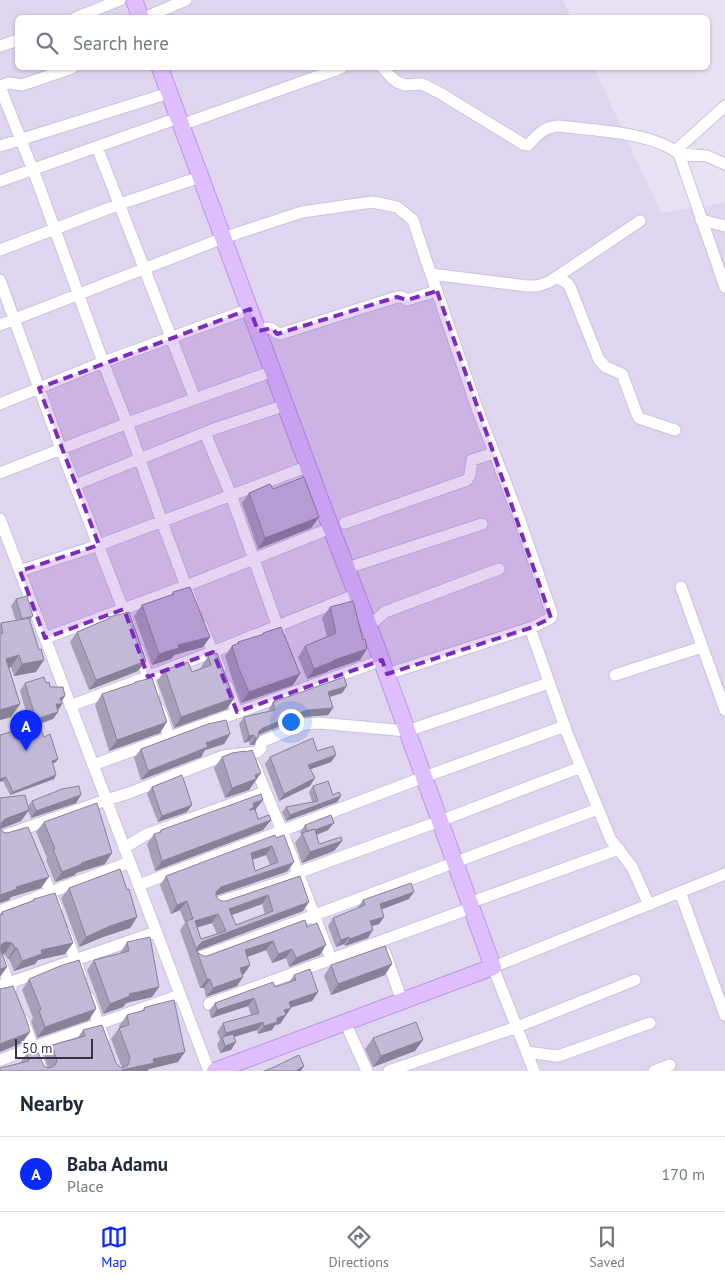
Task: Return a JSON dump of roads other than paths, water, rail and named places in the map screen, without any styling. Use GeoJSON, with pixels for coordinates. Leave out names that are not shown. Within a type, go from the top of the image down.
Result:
{"type":"FeatureCollection","features":[{"type":"Feature","properties":{"kind":"street"},"geometry":{"type":"LineString","coordinates":[[82,15],[120,0]]}},
{"type":"Feature","properties":{"kind":"street"},"geometry":{"type":"LineString","coordinates":[[134,0],[142,15]]}},
{"type":"Feature","properties":{"kind":"street"},"geometry":{"type":"LineString","coordinates":[[150,15],[186,0]]}},
{"type":"Feature","properties":{"kind":"street"},"geometry":{"type":"LineString","coordinates":[[0,46],[15,41]]}},
{"type":"Feature","properties":{"kind":"street"},"geometry":{"type":"LineString","coordinates":[[66,70],[22,85],[9,83],[1,90],[55,229],[186,586],[237,712]]}},
{"type":"Feature","properties":{"kind":"street"},"geometry":{"type":"LineString","coordinates":[[161,70],[309,466],[338,526],[347,568],[370,626],[470,906],[527,1052],[530,1070]]}},
{"type":"Feature","properties":{"kind":"street"},"geometry":{"type":"LineString","coordinates":[[0,181],[97,147],[335,70]]}},
{"type":"Feature","properties":{"kind":"street"},"geometry":{"type":"LineString","coordinates":[[385,70],[397,82],[405,85],[422,84],[440,93],[523,144],[528,144],[546,128],[558,126],[636,135],[669,147],[677,153],[707,156],[725,164]]}},
{"type":"Feature","properties":{"kind":"street"},"geometry":{"type":"LineString","coordinates":[[0,146],[169,93]]}},
{"type":"Feature","properties":{"kind":"street"},"geometry":{"type":"LineString","coordinates":[[677,153],[725,106]]}},
{"type":"Feature","properties":{"kind":"street"},"geometry":{"type":"LineString","coordinates":[[97,147],[195,399]]}},
{"type":"Feature","properties":{"kind":"street"},"geometry":{"type":"LineString","coordinates":[[677,153],[725,287]]}},
{"type":"Feature","properties":{"kind":"street"},"geometry":{"type":"LineString","coordinates":[[0,250],[120,204],[200,177]]}},
{"type":"Feature","properties":{"kind":"street"},"geometry":{"type":"LineString","coordinates":[[0,325],[223,238],[302,212],[372,202],[397,207],[414,220],[478,411],[518,515],[552,614],[551,618],[530,628],[384,667],[301,684],[237,712],[92,765]]}},
{"type":"Feature","properties":{"kind":"street"},"geometry":{"type":"LineString","coordinates":[[701,220],[725,226]]}},
{"type":"Feature","properties":{"kind":"street"},"geometry":{"type":"LineString","coordinates":[[431,274],[537,286],[549,282],[640,222]]}},
{"type":"Feature","properties":{"kind":"street"},"geometry":{"type":"LineString","coordinates":[[557,277],[570,287],[599,360],[606,367],[622,374],[639,418],[676,430]]}},
{"type":"Feature","properties":{"kind":"street"},"geometry":{"type":"LineString","coordinates":[[0,280],[61,449],[124,609],[169,737]]}},
{"type":"Feature","properties":{"kind":"street"},"geometry":{"type":"LineString","coordinates":[[258,332],[272,328],[276,333],[280,334],[397,297],[402,297],[406,300],[437,291]]}},
{"type":"Feature","properties":{"kind":"street"},"geometry":{"type":"LineString","coordinates":[[0,404],[103,362],[250,309]]}},
{"type":"Feature","properties":{"kind":"street"},"geometry":{"type":"LineString","coordinates":[[0,472],[127,423],[273,371]]}},
{"type":"Feature","properties":{"kind":"street"},"geometry":{"type":"LineString","coordinates":[[75,485],[205,433],[286,404]]}},
{"type":"Feature","properties":{"kind":"street"},"geometry":{"type":"LineString","coordinates":[[205,433],[231,495],[284,644]]}},
{"type":"Feature","properties":{"kind":"street"},"geometry":{"type":"LineString","coordinates":[[45,638],[186,586],[338,526],[467,480],[470,476],[472,460],[494,452]]}},
{"type":"Feature","properties":{"kind":"street"},"geometry":{"type":"LineString","coordinates":[[20,570],[99,546],[309,466]]}},
{"type":"Feature","properties":{"kind":"street"},"geometry":{"type":"LineString","coordinates":[[0,519],[209,1071]]}},
{"type":"Feature","properties":{"kind":"street"},"geometry":{"type":"LineString","coordinates":[[347,568],[482,524]]}},
{"type":"Feature","properties":{"kind":"street"},"geometry":{"type":"LineString","coordinates":[[370,626],[386,612],[499,569]]}},
{"type":"Feature","properties":{"kind":"street"},"geometry":{"type":"LineString","coordinates":[[681,587],[725,710]]}},
{"type":"Feature","properties":{"kind":"street"},"geometry":{"type":"LineString","coordinates":[[70,706],[213,652],[357,594]]}},
{"type":"Feature","properties":{"kind":"street"},"geometry":{"type":"LineString","coordinates":[[530,628],[565,726],[598,810],[611,840],[632,867],[649,905]]}},
{"type":"Feature","properties":{"kind":"street"},"geometry":{"type":"LineString","coordinates":[[615,675],[702,647]]}},
{"type":"Feature","properties":{"kind":"street"},"geometry":{"type":"LineString","coordinates":[[0,837],[26,833],[106,800],[129,793],[223,756],[257,752],[261,748],[261,742],[305,724],[326,724],[407,732],[549,683]]}},
{"type":"Feature","properties":{"kind":"street"},"geometry":{"type":"LineString","coordinates":[[139,885],[424,777],[565,726]]}},
{"type":"Feature","properties":{"kind":"street"},"geometry":{"type":"LineString","coordinates":[[249,753],[282,831],[330,959]]}},
{"type":"Feature","properties":{"kind":"street"},"geometry":{"type":"LineString","coordinates":[[217,903],[290,879],[297,873],[581,767]]}},
{"type":"Feature","properties":{"kind":"street"},"geometry":{"type":"LineString","coordinates":[[124,848],[145,835],[265,792]]}},
{"type":"Feature","properties":{"kind":"street"},"geometry":{"type":"LineString","coordinates":[[198,958],[314,917],[454,862],[598,810]]}},
{"type":"Feature","properties":{"kind":"street"},"geometry":{"type":"LineString","coordinates":[[209,1004],[380,941],[619,849]]}},
{"type":"Feature","properties":{"kind":"street"},"geometry":{"type":"LineString","coordinates":[[35,855],[51,892],[108,1052]]}},
{"type":"Feature","properties":{"kind":"street"},"geometry":{"type":"LineString","coordinates":[[0,910],[130,862]]}},
{"type":"Feature","properties":{"kind":"street"},"geometry":{"type":"LineString","coordinates":[[215,1071],[493,966],[725,874]]}},
{"type":"Feature","properties":{"kind":"street"},"geometry":{"type":"LineString","coordinates":[[680,892],[725,1015]]}},
{"type":"Feature","properties":{"kind":"street"},"geometry":{"type":"LineString","coordinates":[[5,985],[156,932]]}},
{"type":"Feature","properties":{"kind":"street"},"geometry":{"type":"LineString","coordinates":[[380,941],[402,1001]]}},
{"type":"Feature","properties":{"kind":"street"},"geometry":{"type":"LineString","coordinates":[[0,960],[5,985],[18,1006],[42,1071]]}},
{"type":"Feature","properties":{"kind":"street"},"geometry":{"type":"LineString","coordinates":[[389,1071],[517,1026],[635,980]]}},
{"type":"Feature","properties":{"kind":"street"},"geometry":{"type":"LineString","coordinates":[[0,1060],[180,995]]}},
{"type":"Feature","properties":{"kind":"street"},"geometry":{"type":"LineString","coordinates":[[345,1022],[367,1071]]}},
{"type":"Feature","properties":{"kind":"street"},"geometry":{"type":"LineString","coordinates":[[527,1052],[561,1055],[650,1023]]}},
{"type":"Feature","properties":{"kind":"street"},"geometry":{"type":"LineString","coordinates":[[654,1071],[670,1065]]}},
{"type":"Feature","properties":{"kind":"place","name":"Baba Adamu"},"geometry":{"type":"Point","coordinates":[26,751]}}]}
